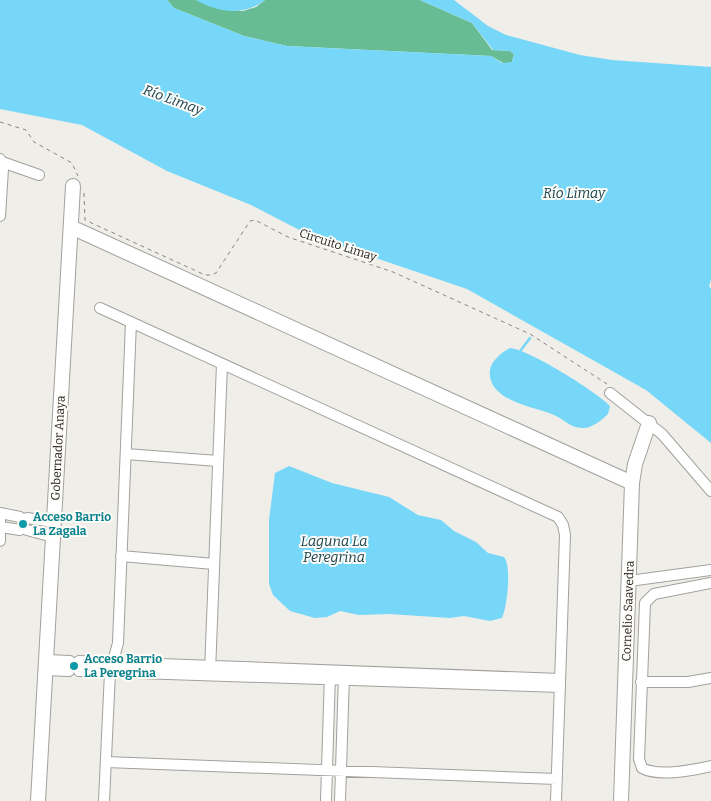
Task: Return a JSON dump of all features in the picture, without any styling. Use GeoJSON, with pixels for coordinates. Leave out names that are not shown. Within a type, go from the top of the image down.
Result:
{"type":"FeatureCollection","features":[{"type":"Feature","properties":{"kind":"street"},"geometry":{"type":"LineString","coordinates":[[0,216],[1,160],[39,175]]}},
{"type":"Feature","properties":{"kind":"street","name":"Gobernador Anaya"},"geometry":{"type":"LineString","coordinates":[[38,801],[71,227],[78,185]]}},
{"type":"Feature","properties":{"kind":"street"},"geometry":{"type":"LineString","coordinates":[[71,227],[632,483]]}},
{"type":"Feature","properties":{"kind":"street"},"geometry":{"type":"LineString","coordinates":[[100,308],[558,518],[563,526],[565,535],[556,801]]}},
{"type":"Feature","properties":{"kind":"street"},"geometry":{"type":"LineString","coordinates":[[104,801],[112,667],[118,643],[131,322]]}},
{"type":"Feature","properties":{"kind":"street"},"geometry":{"type":"LineString","coordinates":[[210,671],[222,364]]}},
{"type":"Feature","properties":{"kind":"street"},"geometry":{"type":"LineString","coordinates":[[611,390],[675,448],[711,492]]}},
{"type":"Feature","properties":{"kind":"street","name":"Cornelio Saavedra"},"geometry":{"type":"LineString","coordinates":[[621,801],[632,483],[634,464],[648,423]]}},
{"type":"Feature","properties":{"kind":"street"},"geometry":{"type":"LineString","coordinates":[[126,454],[218,461]]}},
{"type":"Feature","properties":{"kind":"street"},"geometry":{"type":"LineString","coordinates":[[0,541],[0,513],[54,522]]}},
{"type":"Feature","properties":{"kind":"street"},"geometry":{"type":"LineString","coordinates":[[1,527],[53,537]]}},
{"type":"Feature","properties":{"kind":"street"},"geometry":{"type":"LineString","coordinates":[[122,556],[214,564]]}},
{"type":"Feature","properties":{"kind":"street"},"geometry":{"type":"LineString","coordinates":[[629,581],[711,570]]}},
{"type":"Feature","properties":{"kind":"street"},"geometry":{"type":"LineString","coordinates":[[711,583],[654,594],[647,600],[644,606],[640,766],[649,771],[657,772],[711,766]]}},
{"type":"Feature","properties":{"kind":"street"},"geometry":{"type":"LineString","coordinates":[[45,665],[560,683]]}},
{"type":"Feature","properties":{"kind":"street"},"geometry":{"type":"LineString","coordinates":[[326,801],[330,675]]}},
{"type":"Feature","properties":{"kind":"street"},"geometry":{"type":"LineString","coordinates":[[340,801],[344,675]]}},
{"type":"Feature","properties":{"kind":"street"},"geometry":{"type":"LineString","coordinates":[[642,682],[688,682],[711,678]]}},
{"type":"Feature","properties":{"kind":"street"},"geometry":{"type":"LineString","coordinates":[[106,762],[557,779]]}},
{"type":"Feature","properties":{"kind":"path","name":"Circuito Limay"},"geometry":{"type":"LineString","coordinates":[[0,122],[26,130],[34,142],[74,166],[78,185],[85,197],[85,220],[205,274],[211,275],[216,273],[250,221],[255,220],[288,237],[393,272],[530,334],[611,390]]}},
{"type":"Feature","properties":{"kind":"green space"},"geometry":{"type":"Polygon","coordinates":[[[167,0],[196,0],[219,9],[243,11],[256,7],[265,0],[420,0],[472,23],[492,50],[510,51],[514,54],[512,62],[505,64],[491,56],[287,46],[244,36],[174,8],[167,0]]]}},
{"type":"Feature","properties":{"kind":"water","name":"Río Limay"},"geometry":{"type":"Polygon","coordinates":[[[0,0],[167,0],[174,8],[244,36],[287,46],[491,56],[502,63],[512,62],[514,54],[510,51],[493,50],[472,23],[420,0],[454,0],[488,26],[506,35],[580,55],[612,60],[711,67],[711,280],[709,286],[711,289],[711,443],[646,390],[467,289],[311,236],[251,205],[167,171],[82,125],[0,109],[0,0]]]}},
{"type":"Feature","properties":{"kind":"water"},"geometry":{"type":"Polygon","coordinates":[[[196,0],[265,0],[249,9],[231,11],[213,8],[196,0]]]}},
{"type":"Feature","properties":{"kind":"water"},"geometry":{"type":"Polygon","coordinates":[[[510,348],[519,350],[546,363],[591,391],[610,406],[608,414],[593,426],[578,428],[554,415],[504,396],[491,381],[490,370],[492,363],[497,357],[510,348]]]}},
{"type":"Feature","properties":{"kind":"water","name":"Laguna La Peregrina"},"geometry":{"type":"Polygon","coordinates":[[[289,466],[332,483],[389,497],[418,515],[441,520],[454,531],[476,542],[488,553],[504,557],[508,569],[508,578],[507,597],[502,618],[490,621],[464,616],[450,618],[389,614],[359,615],[340,611],[327,617],[315,618],[290,611],[273,595],[269,584],[269,520],[275,473],[289,466]]]}},
{"type":"Feature","properties":{"kind":"waterway"},"geometry":{"type":"LineString","coordinates":[[521,350],[530,338]]}},
{"type":"Feature","properties":{"kind":"place","name":"Acceso Barrio La Zagala"},"geometry":{"type":"Point","coordinates":[23,524]}},
{"type":"Feature","properties":{"kind":"place","name":"Acceso Barrio La Peregrina"},"geometry":{"type":"Point","coordinates":[74,666]}}]}
